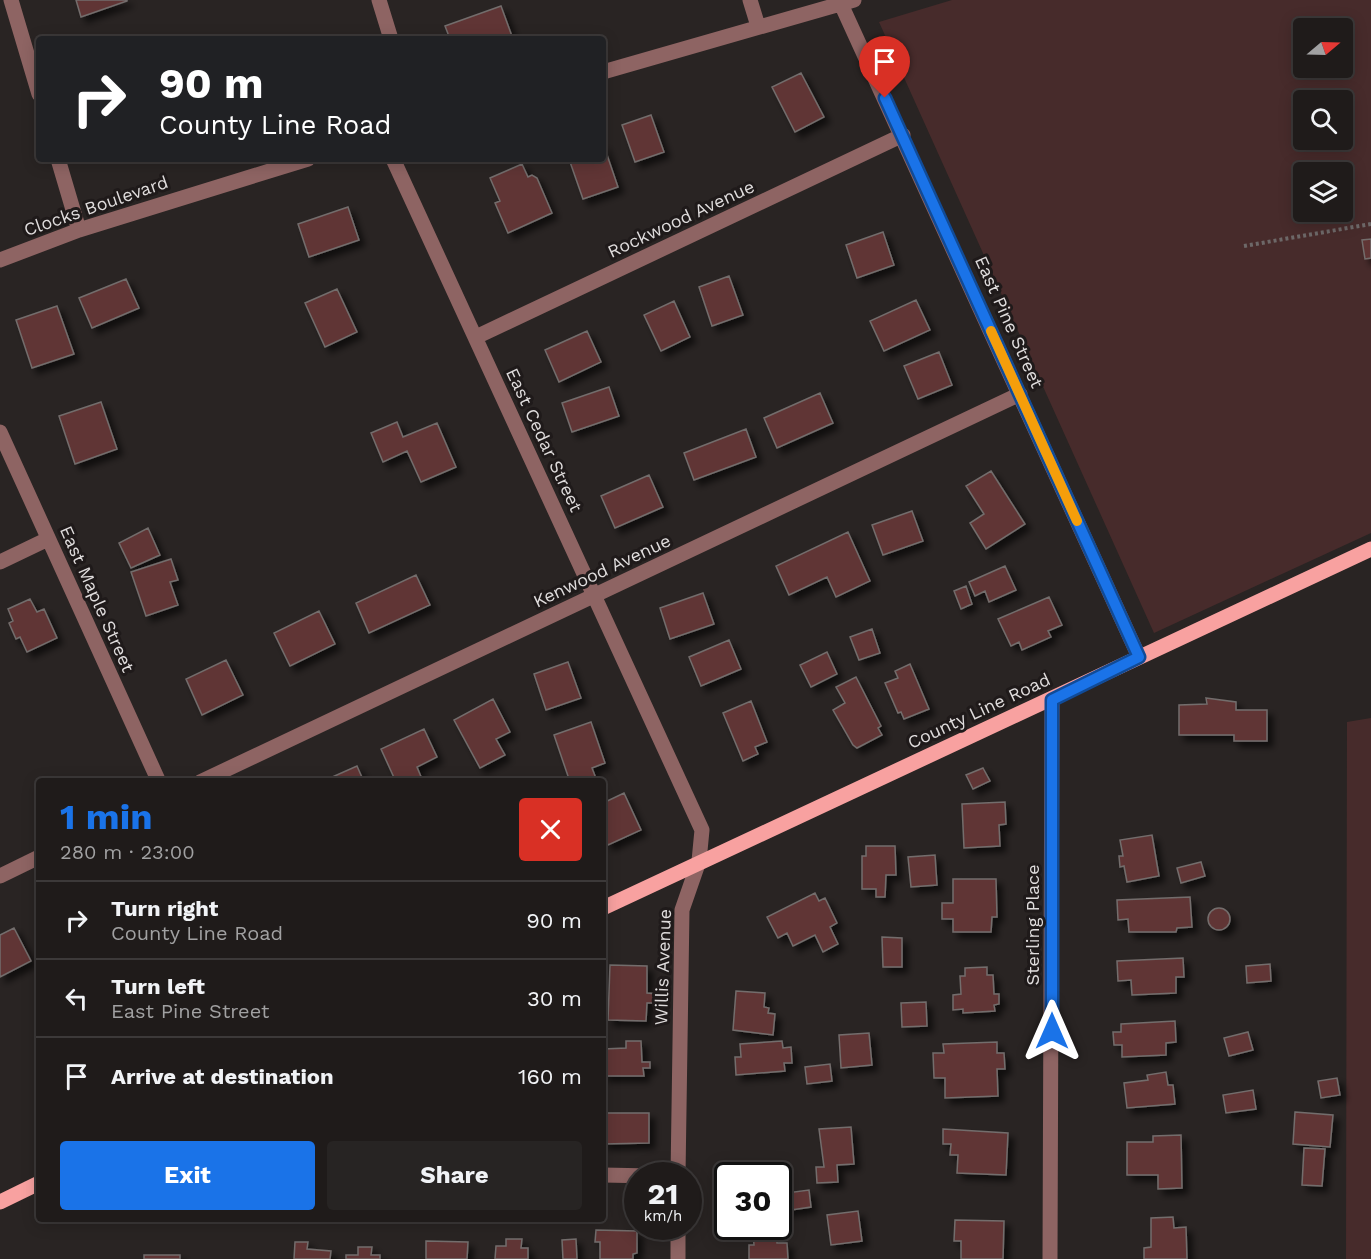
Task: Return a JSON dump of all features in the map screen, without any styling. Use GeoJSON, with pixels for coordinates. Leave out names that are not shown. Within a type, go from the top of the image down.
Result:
{"type":"FeatureCollection","features":[{"type":"Feature","properties":{"kind":"main road","name":"County Line Road"},"geometry":{"type":"LineString","coordinates":[[606,907],[699,861],[1052,700],[1371,549]]}},
{"type":"Feature","properties":{"kind":"main road"},"geometry":{"type":"LineString","coordinates":[[0,1202],[36,1184]]}},
{"type":"Feature","properties":{"kind":"street"},"geometry":{"type":"LineString","coordinates":[[11,0],[36,84]]}},
{"type":"Feature","properties":{"kind":"street"},"geometry":{"type":"LineString","coordinates":[[379,0],[390,36]]}},
{"type":"Feature","properties":{"kind":"street"},"geometry":{"type":"LineString","coordinates":[[750,0],[758,26]]}},
{"type":"Feature","properties":{"kind":"street"},"geometry":{"type":"LineString","coordinates":[[606,71],[848,2]]}},
{"type":"Feature","properties":{"kind":"street","name":"East Pine Street"},"geometry":{"type":"LineString","coordinates":[[848,2],[903,135],[1139,657]]}},
{"type":"Feature","properties":{"kind":"street","name":"Rockwood Avenue"},"geometry":{"type":"LineString","coordinates":[[476,338],[903,135]]}},
{"type":"Feature","properties":{"kind":"street"},"geometry":{"type":"LineString","coordinates":[[59,162],[79,230]]}},
{"type":"Feature","properties":{"kind":"street","name":"Clocks Boulevard"},"geometry":{"type":"LineString","coordinates":[[0,260],[79,230],[298,162]]}},
{"type":"Feature","properties":{"kind":"street","name":"East Cedar Street"},"geometry":{"type":"LineString","coordinates":[[394,162],[658,736]]}},
{"type":"Feature","properties":{"kind":"street","name":"Kenwood Avenue"},"geometry":{"type":"LineString","coordinates":[[208,778],[1020,394]]}},
{"type":"Feature","properties":{"kind":"street","name":"East Maple Street"},"geometry":{"type":"LineString","coordinates":[[0,432],[157,778]]}},
{"type":"Feature","properties":{"kind":"street"},"geometry":{"type":"LineString","coordinates":[[0,562],[48,538]]}},
{"type":"Feature","properties":{"kind":"street","name":"Sterling Place"},"geometry":{"type":"LineString","coordinates":[[1050,1259],[1052,700]]}},
{"type":"Feature","properties":{"kind":"street","name":"Willis Avenue"},"geometry":{"type":"LineString","coordinates":[[658,736],[702,830],[699,861],[682,910],[678,1162]]}},
{"type":"Feature","properties":{"kind":"street"},"geometry":{"type":"LineString","coordinates":[[0,876],[36,858]]}},
{"type":"Feature","properties":{"kind":"street"},"geometry":{"type":"LineString","coordinates":[[606,1175],[624,1175]]}},
{"type":"Feature","properties":{"kind":"street"},"geometry":{"type":"LineString","coordinates":[[678,1240],[678,1259]]}},
{"type":"Feature","properties":{"kind":"path"},"geometry":{"type":"LineString","coordinates":[[1244,246],[1371,224]]}},
{"type":"Feature","properties":{"kind":"shaded area"},"geometry":{"type":"Polygon","coordinates":[[[952,0],[1371,0],[1371,533],[1154,633],[879,22],[952,0]]]}},
{"type":"Feature","properties":{"kind":"shaded area"},"geometry":{"type":"Polygon","coordinates":[[[1371,718],[1371,1259],[1346,1259],[1347,722],[1371,718]]]}},
{"type":"Feature","properties":{"kind":"building"},"geometry":{"type":"Polygon","coordinates":[[[76,0],[127,0],[127,1],[81,17],[76,0]]]}},
{"type":"Feature","properties":{"kind":"building"},"geometry":{"type":"Polygon","coordinates":[[[501,6],[512,36],[449,36],[445,26],[501,6]]]}},
{"type":"Feature","properties":{"kind":"building"},"geometry":{"type":"Polygon","coordinates":[[[801,73],[824,117],[795,132],[772,87],[801,73]]]}},
{"type":"Feature","properties":{"kind":"building"},"geometry":{"type":"Polygon","coordinates":[[[651,115],[664,152],[635,162],[622,125],[651,115]]]}},
{"type":"Feature","properties":{"kind":"building"},"geometry":{"type":"Polygon","coordinates":[[[606,152],[618,187],[583,199],[570,162],[606,162],[606,152]]]}},
{"type":"Feature","properties":{"kind":"building"},"geometry":{"type":"Polygon","coordinates":[[[522,164],[528,177],[532,175],[537,178],[552,213],[508,233],[495,203],[500,201],[490,178],[522,164]]]}},
{"type":"Feature","properties":{"kind":"building"},"geometry":{"type":"Polygon","coordinates":[[[348,207],[359,240],[309,257],[298,224],[348,207]]]}},
{"type":"Feature","properties":{"kind":"building"},"geometry":{"type":"Polygon","coordinates":[[[883,232],[894,265],[857,278],[846,245],[883,232]]]}},
{"type":"Feature","properties":{"kind":"building"},"geometry":{"type":"Polygon","coordinates":[[[1371,239],[1371,258],[1365,259],[1362,240],[1371,239]]]}},
{"type":"Feature","properties":{"kind":"building"},"geometry":{"type":"Polygon","coordinates":[[[729,276],[743,315],[712,326],[699,287],[729,276]]]}},
{"type":"Feature","properties":{"kind":"building"},"geometry":{"type":"Polygon","coordinates":[[[126,279],[139,308],[92,328],[79,298],[126,279]]]}},
{"type":"Feature","properties":{"kind":"building"},"geometry":{"type":"Polygon","coordinates":[[[337,289],[357,332],[325,347],[305,303],[337,289]]]}},
{"type":"Feature","properties":{"kind":"building"},"geometry":{"type":"Polygon","coordinates":[[[916,300],[930,330],[884,351],[870,321],[916,300]]]}},
{"type":"Feature","properties":{"kind":"building"},"geometry":{"type":"Polygon","coordinates":[[[674,301],[690,337],[661,351],[644,315],[674,301]]]}},
{"type":"Feature","properties":{"kind":"building"},"geometry":{"type":"Polygon","coordinates":[[[57,306],[74,354],[32,368],[16,320],[57,306]]]}},
{"type":"Feature","properties":{"kind":"building"},"geometry":{"type":"Polygon","coordinates":[[[587,331],[601,362],[559,382],[545,350],[587,331]]]}},
{"type":"Feature","properties":{"kind":"building"},"geometry":{"type":"Polygon","coordinates":[[[939,352],[952,385],[918,399],[904,366],[939,352]]]}},
{"type":"Feature","properties":{"kind":"building"},"geometry":{"type":"Polygon","coordinates":[[[609,387],[619,416],[572,432],[562,403],[609,387]]]}},
{"type":"Feature","properties":{"kind":"building"},"geometry":{"type":"Polygon","coordinates":[[[820,393],[833,423],[777,448],[764,418],[820,393]]]}},
{"type":"Feature","properties":{"kind":"building"},"geometry":{"type":"Polygon","coordinates":[[[101,402],[117,449],[75,464],[59,416],[101,402]]]}},
{"type":"Feature","properties":{"kind":"building"},"geometry":{"type":"Polygon","coordinates":[[[397,422],[403,437],[437,423],[456,467],[421,482],[407,451],[383,462],[371,433],[397,422]]]}},
{"type":"Feature","properties":{"kind":"building"},"geometry":{"type":"Polygon","coordinates":[[[746,429],[756,457],[694,480],[684,453],[746,429]]]}},
{"type":"Feature","properties":{"kind":"building"},"geometry":{"type":"Polygon","coordinates":[[[991,471],[1025,524],[986,549],[970,523],[984,514],[966,486],[991,471]]]}},
{"type":"Feature","properties":{"kind":"building"},"geometry":{"type":"Polygon","coordinates":[[[649,475],[663,507],[615,528],[601,496],[649,475]]]}},
{"type":"Feature","properties":{"kind":"building"},"geometry":{"type":"Polygon","coordinates":[[[912,511],[923,541],[883,555],[872,525],[912,511]]]}},
{"type":"Feature","properties":{"kind":"building"},"geometry":{"type":"Polygon","coordinates":[[[148,528],[160,555],[131,568],[119,543],[148,528]]]}},
{"type":"Feature","properties":{"kind":"building"},"geometry":{"type":"Polygon","coordinates":[[[848,532],[870,581],[836,597],[827,577],[789,595],[776,566],[848,532]]]}},
{"type":"Feature","properties":{"kind":"building"},"geometry":{"type":"Polygon","coordinates":[[[171,559],[178,580],[170,582],[178,605],[146,616],[131,572],[171,559]]]}},
{"type":"Feature","properties":{"kind":"building"},"geometry":{"type":"Polygon","coordinates":[[[1005,566],[1016,590],[989,602],[985,591],[975,596],[969,582],[1005,566]]]}},
{"type":"Feature","properties":{"kind":"building"},"geometry":{"type":"Polygon","coordinates":[[[416,575],[430,605],[369,633],[356,603],[416,575]]]}},
{"type":"Feature","properties":{"kind":"building"},"geometry":{"type":"Polygon","coordinates":[[[966,586],[972,604],[961,609],[954,591],[966,586]]]}},
{"type":"Feature","properties":{"kind":"building"},"geometry":{"type":"Polygon","coordinates":[[[703,593],[714,624],[670,639],[660,608],[703,593]]]}},
{"type":"Feature","properties":{"kind":"building"},"geometry":{"type":"Polygon","coordinates":[[[1049,597],[1062,625],[1048,631],[1051,637],[1022,650],[1019,642],[1011,646],[998,619],[1049,597]]]}},
{"type":"Feature","properties":{"kind":"building"},"geometry":{"type":"Polygon","coordinates":[[[30,599],[37,612],[44,609],[57,638],[27,652],[20,637],[16,639],[9,623],[13,621],[8,609],[30,599]]]}},
{"type":"Feature","properties":{"kind":"building"},"geometry":{"type":"Polygon","coordinates":[[[319,611],[335,644],[290,666],[274,633],[319,611]]]}},
{"type":"Feature","properties":{"kind":"building"},"geometry":{"type":"Polygon","coordinates":[[[872,629],[880,653],[859,660],[850,637],[872,629]]]}},
{"type":"Feature","properties":{"kind":"building"},"geometry":{"type":"Polygon","coordinates":[[[729,640],[741,669],[701,686],[689,657],[729,640]]]}},
{"type":"Feature","properties":{"kind":"building"},"geometry":{"type":"Polygon","coordinates":[[[827,652],[837,674],[811,687],[800,665],[827,652]]]}},
{"type":"Feature","properties":{"kind":"building"},"geometry":{"type":"Polygon","coordinates":[[[226,660],[243,695],[202,715],[186,679],[226,660]]]}},
{"type":"Feature","properties":{"kind":"building"},"geometry":{"type":"Polygon","coordinates":[[[568,662],[581,698],[546,710],[534,674],[568,662]]]}},
{"type":"Feature","properties":{"kind":"building"},"geometry":{"type":"Polygon","coordinates":[[[910,664],[929,709],[904,719],[901,712],[898,713],[885,683],[898,678],[895,671],[910,664]]]}},
{"type":"Feature","properties":{"kind":"building"},"geometry":{"type":"Polygon","coordinates":[[[856,677],[881,726],[878,728],[882,735],[857,748],[833,710],[845,703],[836,687],[856,677]]]}},
{"type":"Feature","properties":{"kind":"building"},"geometry":{"type":"Polygon","coordinates":[[[1206,698],[1236,702],[1236,710],[1267,710],[1267,741],[1234,741],[1234,735],[1179,735],[1179,705],[1207,704],[1206,698]]]}},
{"type":"Feature","properties":{"kind":"building"},"geometry":{"type":"Polygon","coordinates":[[[493,699],[510,732],[496,739],[505,755],[480,768],[454,720],[493,699]]]}},
{"type":"Feature","properties":{"kind":"building"},"geometry":{"type":"Polygon","coordinates":[[[751,701],[767,742],[755,747],[758,754],[743,761],[723,713],[751,701]]]}},
{"type":"Feature","properties":{"kind":"building"},"geometry":{"type":"Polygon","coordinates":[[[591,722],[605,763],[592,768],[596,778],[569,778],[554,735],[591,722]]]}},
{"type":"Feature","properties":{"kind":"building"},"geometry":{"type":"Polygon","coordinates":[[[424,729],[437,757],[417,767],[422,778],[394,778],[381,749],[424,729]]]}},
{"type":"Feature","properties":{"kind":"building"},"geometry":{"type":"Polygon","coordinates":[[[357,766],[362,778],[330,778],[357,766]]]}},
{"type":"Feature","properties":{"kind":"building"},"geometry":{"type":"Polygon","coordinates":[[[983,768],[990,781],[973,789],[966,775],[983,768]]]}},
{"type":"Feature","properties":{"kind":"building"},"geometry":{"type":"Polygon","coordinates":[[[624,793],[641,830],[608,845],[606,802],[624,793]]]}},
{"type":"Feature","properties":{"kind":"building"},"geometry":{"type":"Polygon","coordinates":[[[1005,802],[1006,824],[999,825],[1000,846],[964,848],[962,804],[1005,802]]]}},
{"type":"Feature","properties":{"kind":"building"},"geometry":{"type":"Polygon","coordinates":[[[1152,835],[1159,876],[1127,882],[1124,866],[1120,867],[1119,856],[1123,856],[1120,840],[1152,835]]]}},
{"type":"Feature","properties":{"kind":"building"},"geometry":{"type":"Polygon","coordinates":[[[866,846],[895,846],[896,875],[886,875],[885,897],[876,897],[876,889],[862,889],[862,856],[866,856],[866,846]]]}},
{"type":"Feature","properties":{"kind":"building"},"geometry":{"type":"Polygon","coordinates":[[[935,855],[937,885],[911,887],[908,857],[935,855]]]}},
{"type":"Feature","properties":{"kind":"building"},"geometry":{"type":"Polygon","coordinates":[[[1201,862],[1205,876],[1181,883],[1177,868],[1201,862]]]}},
{"type":"Feature","properties":{"kind":"building"},"geometry":{"type":"Polygon","coordinates":[[[953,879],[996,879],[997,917],[992,917],[991,932],[953,932],[953,919],[942,919],[942,903],[953,903],[953,879]]]}},
{"type":"Feature","properties":{"kind":"building"},"geometry":{"type":"Polygon","coordinates":[[[815,893],[819,901],[825,898],[837,923],[830,927],[838,944],[823,952],[815,935],[793,946],[787,933],[778,938],[767,917],[815,893]]]}},
{"type":"Feature","properties":{"kind":"building"},"geometry":{"type":"Polygon","coordinates":[[[1190,897],[1192,927],[1177,928],[1176,932],[1129,932],[1128,919],[1118,920],[1117,900],[1190,897]]]}},
{"type":"Feature","properties":{"kind":"building"},"geometry":{"type":"Polygon","coordinates":[[[1219,908],[1227,911],[1230,919],[1227,927],[1219,930],[1211,927],[1208,919],[1211,911],[1219,908]]]}},
{"type":"Feature","properties":{"kind":"building"},"geometry":{"type":"Polygon","coordinates":[[[14,928],[31,961],[0,977],[0,935],[14,928]]]}},
{"type":"Feature","properties":{"kind":"building"},"geometry":{"type":"Polygon","coordinates":[[[882,937],[902,938],[902,967],[883,967],[882,937]]]}},
{"type":"Feature","properties":{"kind":"building"},"geometry":{"type":"Polygon","coordinates":[[[1183,958],[1184,977],[1176,977],[1176,993],[1132,995],[1131,980],[1118,981],[1117,961],[1183,958]]]}},
{"type":"Feature","properties":{"kind":"building"},"geometry":{"type":"Polygon","coordinates":[[[1270,964],[1271,981],[1247,983],[1246,966],[1270,964]]]}},
{"type":"Feature","properties":{"kind":"building"},"geometry":{"type":"Polygon","coordinates":[[[610,965],[647,966],[647,993],[659,994],[659,1003],[647,1003],[646,1021],[608,1020],[610,965]]]}},
{"type":"Feature","properties":{"kind":"building"},"geometry":{"type":"Polygon","coordinates":[[[987,967],[987,975],[993,975],[994,994],[999,994],[999,1004],[994,1005],[995,1011],[963,1013],[963,1009],[953,1010],[953,995],[961,994],[960,976],[965,976],[965,968],[987,967]]]}},
{"type":"Feature","properties":{"kind":"building"},"geometry":{"type":"Polygon","coordinates":[[[736,991],[765,993],[764,1007],[769,1008],[768,1013],[775,1014],[773,1035],[733,1030],[736,991]]]}},
{"type":"Feature","properties":{"kind":"building"},"geometry":{"type":"Polygon","coordinates":[[[926,1002],[927,1026],[902,1027],[901,1003],[926,1002]]]}},
{"type":"Feature","properties":{"kind":"building"},"geometry":{"type":"Polygon","coordinates":[[[1175,1021],[1176,1042],[1166,1043],[1166,1055],[1122,1057],[1122,1045],[1114,1045],[1113,1032],[1121,1032],[1121,1024],[1175,1021]]]}},
{"type":"Feature","properties":{"kind":"building"},"geometry":{"type":"Polygon","coordinates":[[[1248,1032],[1253,1050],[1229,1056],[1224,1038],[1248,1032]]]}},
{"type":"Feature","properties":{"kind":"building"},"geometry":{"type":"Polygon","coordinates":[[[869,1033],[872,1065],[841,1068],[839,1035],[869,1033]]]}},
{"type":"Feature","properties":{"kind":"building"},"geometry":{"type":"Polygon","coordinates":[[[626,1041],[641,1041],[642,1062],[650,1062],[650,1068],[643,1068],[644,1076],[606,1076],[606,1049],[626,1048],[626,1041]]]}},
{"type":"Feature","properties":{"kind":"building"},"geometry":{"type":"Polygon","coordinates":[[[782,1041],[783,1048],[791,1047],[792,1063],[784,1063],[785,1071],[736,1075],[735,1057],[741,1057],[740,1044],[782,1041]]]}},
{"type":"Feature","properties":{"kind":"building"},"geometry":{"type":"Polygon","coordinates":[[[997,1042],[997,1053],[1004,1053],[1005,1069],[997,1069],[998,1096],[945,1098],[945,1078],[934,1078],[933,1053],[944,1053],[943,1044],[997,1042]]]}},
{"type":"Feature","properties":{"kind":"building"},"geometry":{"type":"Polygon","coordinates":[[[830,1064],[832,1081],[807,1084],[805,1067],[830,1064]]]}},
{"type":"Feature","properties":{"kind":"building"},"geometry":{"type":"Polygon","coordinates":[[[1166,1072],[1168,1085],[1173,1085],[1175,1104],[1127,1108],[1124,1083],[1148,1080],[1147,1075],[1166,1072]]]}},
{"type":"Feature","properties":{"kind":"building"},"geometry":{"type":"Polygon","coordinates":[[[1337,1078],[1340,1095],[1321,1098],[1318,1081],[1337,1078]]]}},
{"type":"Feature","properties":{"kind":"building"},"geometry":{"type":"Polygon","coordinates":[[[1253,1090],[1256,1109],[1226,1113],[1223,1095],[1253,1090]]]}},
{"type":"Feature","properties":{"kind":"building"},"geometry":{"type":"Polygon","coordinates":[[[1295,1112],[1333,1115],[1330,1147],[1293,1144],[1295,1112]]]}},
{"type":"Feature","properties":{"kind":"building"},"geometry":{"type":"Polygon","coordinates":[[[606,1113],[649,1113],[649,1143],[606,1144],[606,1113]]]}},
{"type":"Feature","properties":{"kind":"building"},"geometry":{"type":"Polygon","coordinates":[[[851,1127],[854,1164],[837,1165],[838,1182],[817,1183],[816,1167],[824,1167],[819,1129],[851,1127]]]}},
{"type":"Feature","properties":{"kind":"building"},"geometry":{"type":"Polygon","coordinates":[[[943,1129],[1008,1133],[1006,1175],[957,1173],[958,1155],[950,1155],[951,1144],[943,1144],[943,1129]]]}},
{"type":"Feature","properties":{"kind":"building"},"geometry":{"type":"Polygon","coordinates":[[[1181,1135],[1182,1188],[1158,1189],[1158,1175],[1127,1175],[1127,1142],[1153,1142],[1153,1136],[1181,1135]]]}},
{"type":"Feature","properties":{"kind":"building"},"geometry":{"type":"Polygon","coordinates":[[[1304,1148],[1325,1149],[1322,1186],[1302,1185],[1304,1148]]]}},
{"type":"Feature","properties":{"kind":"building"},"geometry":{"type":"Polygon","coordinates":[[[809,1190],[811,1207],[792,1210],[792,1192],[809,1190]]]}},
{"type":"Feature","properties":{"kind":"building"},"geometry":{"type":"Polygon","coordinates":[[[858,1211],[862,1241],[831,1245],[827,1215],[858,1211]]]}},
{"type":"Feature","properties":{"kind":"building"},"geometry":{"type":"Polygon","coordinates":[[[1173,1217],[1174,1228],[1186,1227],[1187,1259],[1144,1259],[1144,1248],[1151,1247],[1151,1218],[1173,1217]]]}},
{"type":"Feature","properties":{"kind":"building"},"geometry":{"type":"Polygon","coordinates":[[[955,1220],[1004,1221],[1003,1259],[961,1259],[961,1241],[954,1241],[955,1220]]]}},
{"type":"Feature","properties":{"kind":"building"},"geometry":{"type":"Polygon","coordinates":[[[596,1230],[624,1231],[624,1240],[637,1240],[637,1253],[633,1254],[633,1259],[600,1259],[600,1242],[595,1242],[596,1230]]]}},
{"type":"Feature","properties":{"kind":"building"},"geometry":{"type":"Polygon","coordinates":[[[506,1239],[522,1239],[521,1248],[528,1248],[528,1259],[495,1259],[496,1246],[506,1246],[506,1239]]]}},
{"type":"Feature","properties":{"kind":"building"},"geometry":{"type":"Polygon","coordinates":[[[576,1239],[577,1259],[563,1259],[562,1240],[576,1239]]]}},
{"type":"Feature","properties":{"kind":"building"},"geometry":{"type":"Polygon","coordinates":[[[754,1240],[777,1240],[777,1243],[787,1243],[788,1259],[749,1259],[749,1245],[754,1245],[754,1240]]]}},
{"type":"Feature","properties":{"kind":"building"},"geometry":{"type":"Polygon","coordinates":[[[426,1241],[468,1242],[467,1259],[426,1259],[426,1241]]]}},
{"type":"Feature","properties":{"kind":"building"},"geometry":{"type":"Polygon","coordinates":[[[295,1242],[308,1242],[307,1249],[331,1251],[330,1259],[294,1259],[295,1242]]]}},
{"type":"Feature","properties":{"kind":"building"},"geometry":{"type":"Polygon","coordinates":[[[358,1247],[372,1247],[371,1255],[380,1255],[380,1259],[346,1259],[346,1255],[358,1255],[358,1247]]]}},
{"type":"Feature","properties":{"kind":"building"},"geometry":{"type":"Polygon","coordinates":[[[144,1255],[180,1255],[180,1259],[144,1259],[144,1255]]]}},
{"type":"Feature","properties":{"kind":"slow traffic"},"geometry":{"type":"LineString","coordinates":[[991,331],[1077,521]]}},
{"type":"Feature","properties":{"kind":"route"},"geometry":{"type":"LineString","coordinates":[[885,98],[1139,657],[1052,700],[1052,1031]]}}]}
